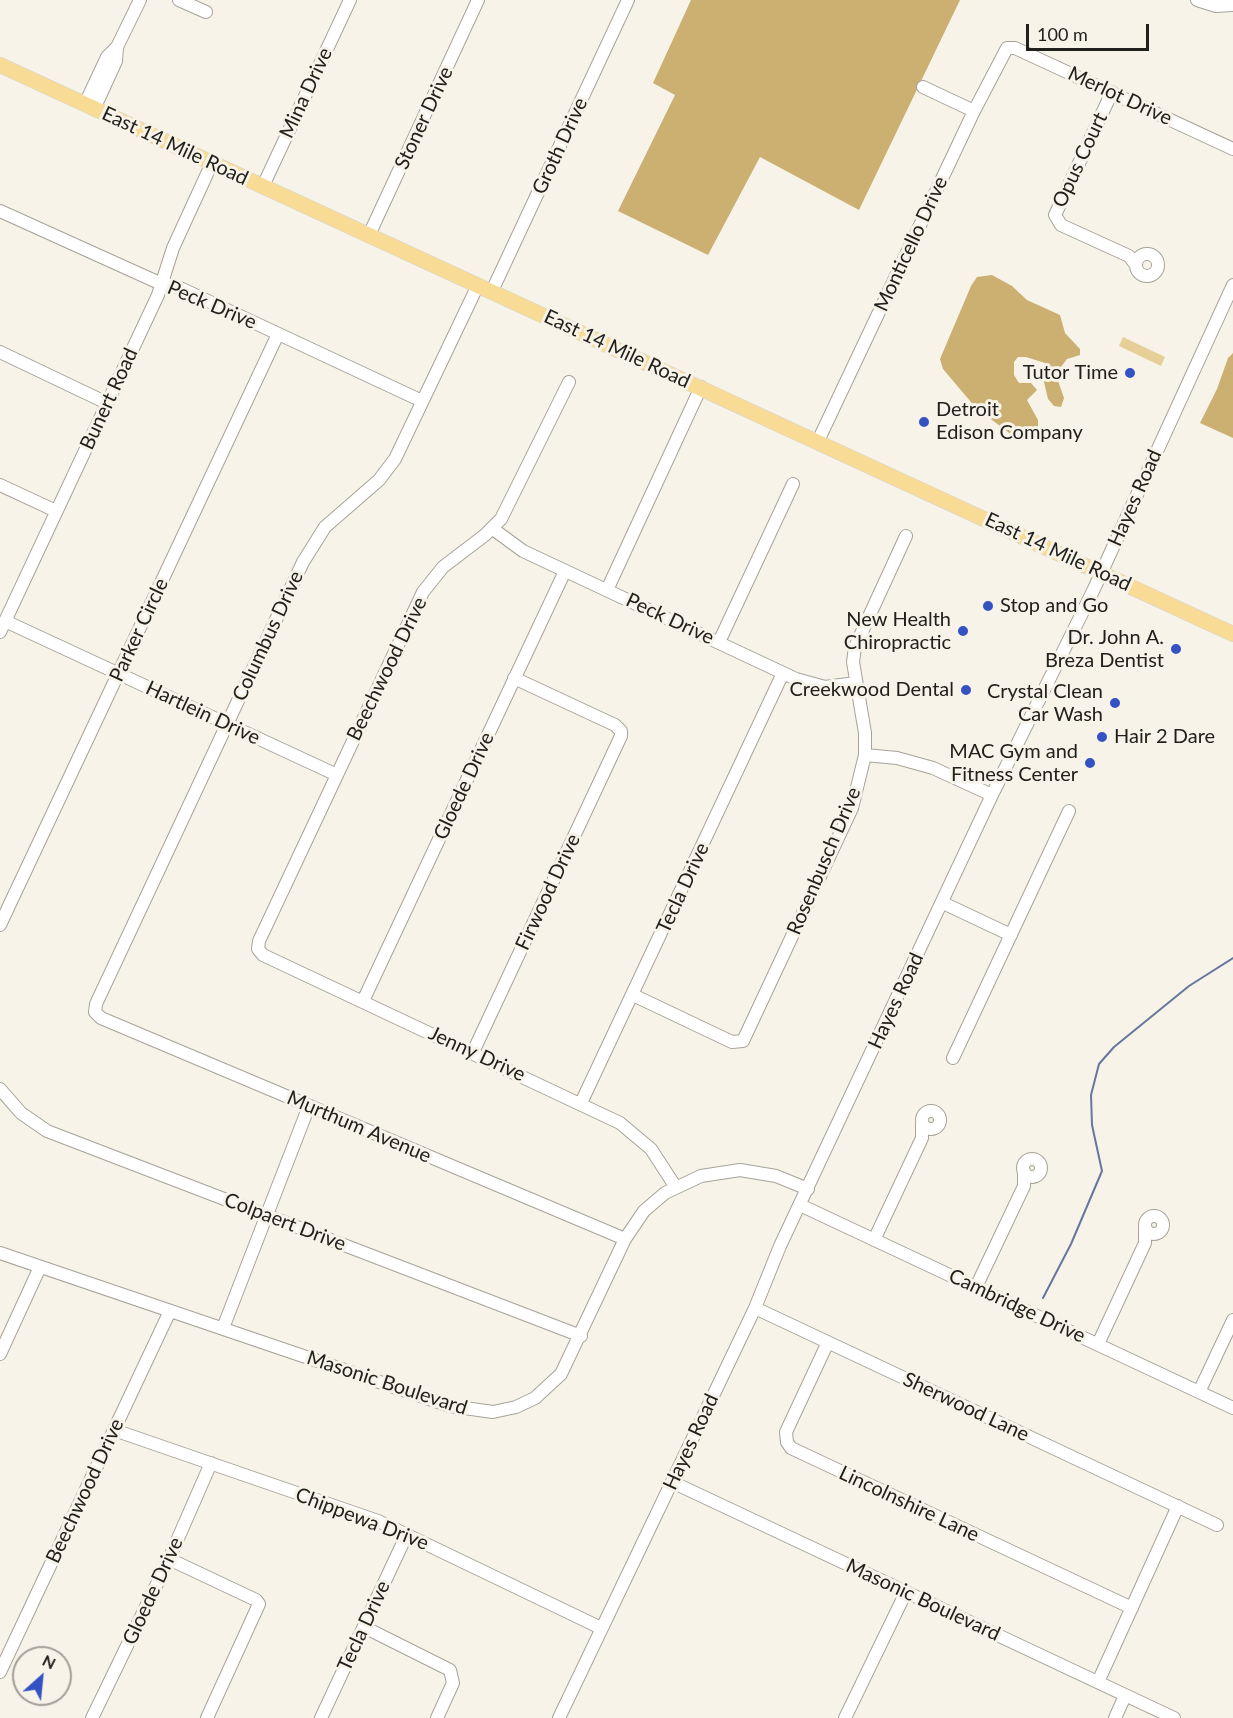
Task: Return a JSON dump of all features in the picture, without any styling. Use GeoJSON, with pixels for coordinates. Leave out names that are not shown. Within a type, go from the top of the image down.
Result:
{"type":"FeatureCollection","features":[{"type":"Feature","properties":{"kind":"main road","name":"East 14 Mile Road"},"geometry":{"type":"LineString","coordinates":[[0,65],[1233,634]]}},
{"type":"Feature","properties":{"kind":"street"},"geometry":{"type":"LineString","coordinates":[[90,106],[107,57],[117,47],[140,0]]}},
{"type":"Feature","properties":{"kind":"street"},"geometry":{"type":"LineString","coordinates":[[179,0],[206,12]]}},
{"type":"Feature","properties":{"kind":"street","name":"Mina Drive"},"geometry":{"type":"LineString","coordinates":[[263,186],[350,0]]}},
{"type":"Feature","properties":{"kind":"street","name":"Stoner Drive"},"geometry":{"type":"LineString","coordinates":[[369,235],[478,0]]}},
{"type":"Feature","properties":{"kind":"street","name":"Groth Drive"},"geometry":{"type":"LineString","coordinates":[[485,288],[628,0]]}},
{"type":"Feature","properties":{"kind":"street"},"geometry":{"type":"LineString","coordinates":[[1197,0],[1216,6],[1233,5]]}},
{"type":"Feature","properties":{"kind":"street","name":"Merlot Drive"},"geometry":{"type":"LineString","coordinates":[[1007,48],[1015,48],[1233,149]]}},
{"type":"Feature","properties":{"kind":"street","name":"Monticello Drive"},"geometry":{"type":"LineString","coordinates":[[818,441],[974,111],[1007,48]]}},
{"type":"Feature","properties":{"kind":"street"},"geometry":{"type":"LineString","coordinates":[[923,87],[974,111]]}},
{"type":"Feature","properties":{"kind":"street","name":"Opus Court"},"geometry":{"type":"LineString","coordinates":[[1112,92],[1055,215],[1061,225],[1135,259]]}},
{"type":"Feature","properties":{"kind":"street","name":"Bunert Road"},"geometry":{"type":"LineString","coordinates":[[3,626],[163,283],[173,248],[212,163]]}},
{"type":"Feature","properties":{"kind":"street","name":"Peck Drive"},"geometry":{"type":"LineString","coordinates":[[0,211],[163,283],[178,287],[422,401]]}},
{"type":"Feature","properties":{"kind":"street","name":"Hayes Road"},"geometry":{"type":"LineString","coordinates":[[559,1718],[754,1308],[992,795],[1101,572],[1233,285]]}},
{"type":"Feature","properties":{"kind":"street","name":"Columbus Drive"},"geometry":{"type":"LineString","coordinates":[[95,1012],[96,1004],[313,543],[335,516],[386,472],[400,449],[422,401],[485,288]]}},
{"type":"Feature","properties":{"kind":"street","name":"Parker Circle"},"geometry":{"type":"LineString","coordinates":[[0,925],[278,334]]}},
{"type":"Feature","properties":{"kind":"street"},"geometry":{"type":"LineString","coordinates":[[0,352],[108,403]]}},
{"type":"Feature","properties":{"kind":"street","name":"Beechwood Drive"},"geometry":{"type":"LineString","coordinates":[[258,949],[259,941],[423,592],[443,567],[493,529],[508,509],[569,382]]}},
{"type":"Feature","properties":{"kind":"street"},"geometry":{"type":"LineString","coordinates":[[607,590],[701,387]]}},
{"type":"Feature","properties":{"kind":"street"},"geometry":{"type":"LineString","coordinates":[[719,642],[793,484]]}},
{"type":"Feature","properties":{"kind":"street"},"geometry":{"type":"LineString","coordinates":[[0,485],[57,512]]}},
{"type":"Feature","properties":{"kind":"street","name":"Peck Drive"},"geometry":{"type":"LineString","coordinates":[[493,529],[523,551],[783,673],[825,687],[856,683]]}},
{"type":"Feature","properties":{"kind":"street","name":"Rosenbusch Drive"},"geometry":{"type":"LineString","coordinates":[[633,994],[732,1042],[740,1043],[852,808],[865,755],[865,733],[853,662],[855,647],[906,536]]}},
{"type":"Feature","properties":{"kind":"street","name":"Gloede Drive"},"geometry":{"type":"LineString","coordinates":[[363,1001],[565,571]]}},
{"type":"Feature","properties":{"kind":"street","name":"Hartlein Drive"},"geometry":{"type":"LineString","coordinates":[[3,626],[119,674],[337,775]]}},
{"type":"Feature","properties":{"kind":"street","name":"Tecla Drive"},"geometry":{"type":"LineString","coordinates":[[581,1103],[783,673]]}},
{"type":"Feature","properties":{"kind":"street","name":"Firwood Drive"},"geometry":{"type":"LineString","coordinates":[[473,1052],[621,731],[615,725],[514,678]]}},
{"type":"Feature","properties":{"kind":"street"},"geometry":{"type":"LineString","coordinates":[[865,755],[897,758],[933,768],[992,795]]}},
{"type":"Feature","properties":{"kind":"street"},"geometry":{"type":"LineString","coordinates":[[953,1058],[1069,811]]}},
{"type":"Feature","properties":{"kind":"street"},"geometry":{"type":"LineString","coordinates":[[943,903],[1011,935]]}},
{"type":"Feature","properties":{"kind":"street","name":"Jenny Drive"},"geometry":{"type":"LineString","coordinates":[[258,949],[263,955],[620,1123],[640,1137],[663,1166],[675,1186]]}},
{"type":"Feature","properties":{"kind":"street","name":"Murthum Avenue"},"geometry":{"type":"LineString","coordinates":[[95,1012],[101,1018],[625,1239]]}},
{"type":"Feature","properties":{"kind":"street","name":"Colpaert Drive"},"geometry":{"type":"LineString","coordinates":[[0,1089],[21,1113],[47,1131],[581,1336]]}},
{"type":"Feature","properties":{"kind":"street"},"geometry":{"type":"LineString","coordinates":[[223,1328],[309,1106]]}},
{"type":"Feature","properties":{"kind":"street"},"geometry":{"type":"LineString","coordinates":[[874,1240],[927,1127]]}},
{"type":"Feature","properties":{"kind":"street","name":"Masonic Boulevard"},"geometry":{"type":"LineString","coordinates":[[0,1253],[420,1396],[482,1412],[516,1407],[544,1392],[561,1374],[625,1239],[644,1211],[675,1186],[710,1173],[740,1170],[776,1176],[808,1189]]}},
{"type":"Feature","properties":{"kind":"street"},"geometry":{"type":"LineString","coordinates":[[976,1287],[1029,1174]]}},
{"type":"Feature","properties":{"kind":"street","name":"Cambridge Drive"},"geometry":{"type":"LineString","coordinates":[[800,1205],[1233,1408]]}},
{"type":"Feature","properties":{"kind":"street"},"geometry":{"type":"LineString","coordinates":[[1098,1344],[1150,1232]]}},
{"type":"Feature","properties":{"kind":"street"},"geometry":{"type":"LineString","coordinates":[[0,1354],[40,1267]]}},
{"type":"Feature","properties":{"kind":"street","name":"Sherwood Lane"},"geometry":{"type":"LineString","coordinates":[[754,1308],[1217,1525]]}},
{"type":"Feature","properties":{"kind":"street","name":"Beechwood Drive"},"geometry":{"type":"LineString","coordinates":[[0,1672],[170,1311]]}},
{"type":"Feature","properties":{"kind":"street"},"geometry":{"type":"LineString","coordinates":[[1199,1392],[1233,1320]]}},
{"type":"Feature","properties":{"kind":"street","name":"Lincolnshire Lane"},"geometry":{"type":"LineString","coordinates":[[828,1342],[786,1432],[787,1442],[791,1448],[1132,1608]]}},
{"type":"Feature","properties":{"kind":"street","name":"Chippewa Drive"},"geometry":{"type":"LineString","coordinates":[[114,1430],[347,1510],[407,1534],[601,1628]]}},
{"type":"Feature","properties":{"kind":"street","name":"Gloede Drive"},"geometry":{"type":"LineString","coordinates":[[92,1718],[169,1559],[211,1463]]}},
{"type":"Feature","properties":{"kind":"street","name":"Masonic Boulevard"},"geometry":{"type":"LineString","coordinates":[[672,1482],[1174,1718]]}},
{"type":"Feature","properties":{"kind":"street"},"geometry":{"type":"LineString","coordinates":[[1098,1682],[1178,1506]]}},
{"type":"Feature","properties":{"kind":"street","name":"Tecla Drive"},"geometry":{"type":"LineString","coordinates":[[321,1718],[407,1534]]}},
{"type":"Feature","properties":{"kind":"street"},"geometry":{"type":"LineString","coordinates":[[169,1559],[256,1599],[259,1604],[207,1718]]}},
{"type":"Feature","properties":{"kind":"street"},"geometry":{"type":"LineString","coordinates":[[845,1718],[906,1592]]}},
{"type":"Feature","properties":{"kind":"street"},"geometry":{"type":"LineString","coordinates":[[364,1628],[444,1665],[453,1675],[453,1683],[437,1718]]}},
{"type":"Feature","properties":{"kind":"street"},"geometry":{"type":"LineString","coordinates":[[1115,1718],[1125,1696]]}},
{"type":"Feature","properties":{"kind":"shaded area"},"geometry":{"type":"Polygon","coordinates":[[[691,0],[960,0],[859,210],[760,157],[708,255],[618,211],[675,95],[653,83],[691,0]]]}},
{"type":"Feature","properties":{"kind":"shaded area"},"geometry":{"type":"Polygon","coordinates":[[[992,275],[1012,286],[1027,300],[1060,315],[1065,333],[1080,349],[1080,355],[1067,359],[1057,378],[1064,398],[1061,407],[1054,406],[1048,399],[1044,382],[1045,363],[1026,357],[1018,357],[1014,362],[1014,375],[1019,383],[1031,383],[1037,390],[1027,400],[1038,420],[1038,434],[1030,441],[1020,441],[976,408],[943,369],[940,359],[971,286],[977,277],[992,275]]]}},
{"type":"Feature","properties":{"kind":"shaded area"},"geometry":{"type":"Polygon","coordinates":[[[1123,337],[1165,357],[1161,366],[1119,346],[1123,337]]]}},
{"type":"Feature","properties":{"kind":"shaded area"},"geometry":{"type":"Polygon","coordinates":[[[1233,353],[1233,438],[1200,423],[1217,389],[1228,358],[1233,353]]]}},
{"type":"Feature","properties":{"kind":"waterway"},"geometry":{"type":"LineString","coordinates":[[1043,1298],[1071,1244],[1102,1171],[1092,1125],[1091,1095],[1099,1064],[1114,1047],[1189,986],[1233,958]]}},
{"type":"Feature","properties":{"kind":"place","name":"Tutor Time"},"geometry":{"type":"Point","coordinates":[1130,373]}},
{"type":"Feature","properties":{"kind":"place","name":"Detroit Edison Company"},"geometry":{"type":"Point","coordinates":[924,422]}},
{"type":"Feature","properties":{"kind":"place","name":"Stop and Go"},"geometry":{"type":"Point","coordinates":[988,606]}},
{"type":"Feature","properties":{"kind":"place","name":"New Health Chiropractic"},"geometry":{"type":"Point","coordinates":[963,631]}},
{"type":"Feature","properties":{"kind":"place","name":"Dr. John A. Breza Dentist"},"geometry":{"type":"Point","coordinates":[1176,649]}},
{"type":"Feature","properties":{"kind":"place","name":"Creekwood Dental"},"geometry":{"type":"Point","coordinates":[966,690]}},
{"type":"Feature","properties":{"kind":"place","name":"Crystal Clean Car Wash"},"geometry":{"type":"Point","coordinates":[1115,703]}},
{"type":"Feature","properties":{"kind":"place","name":"Hair 2 Dare"},"geometry":{"type":"Point","coordinates":[1102,737]}},
{"type":"Feature","properties":{"kind":"place","name":"MAC Gym and Fitness Center"},"geometry":{"type":"Point","coordinates":[1090,763]}}]}
